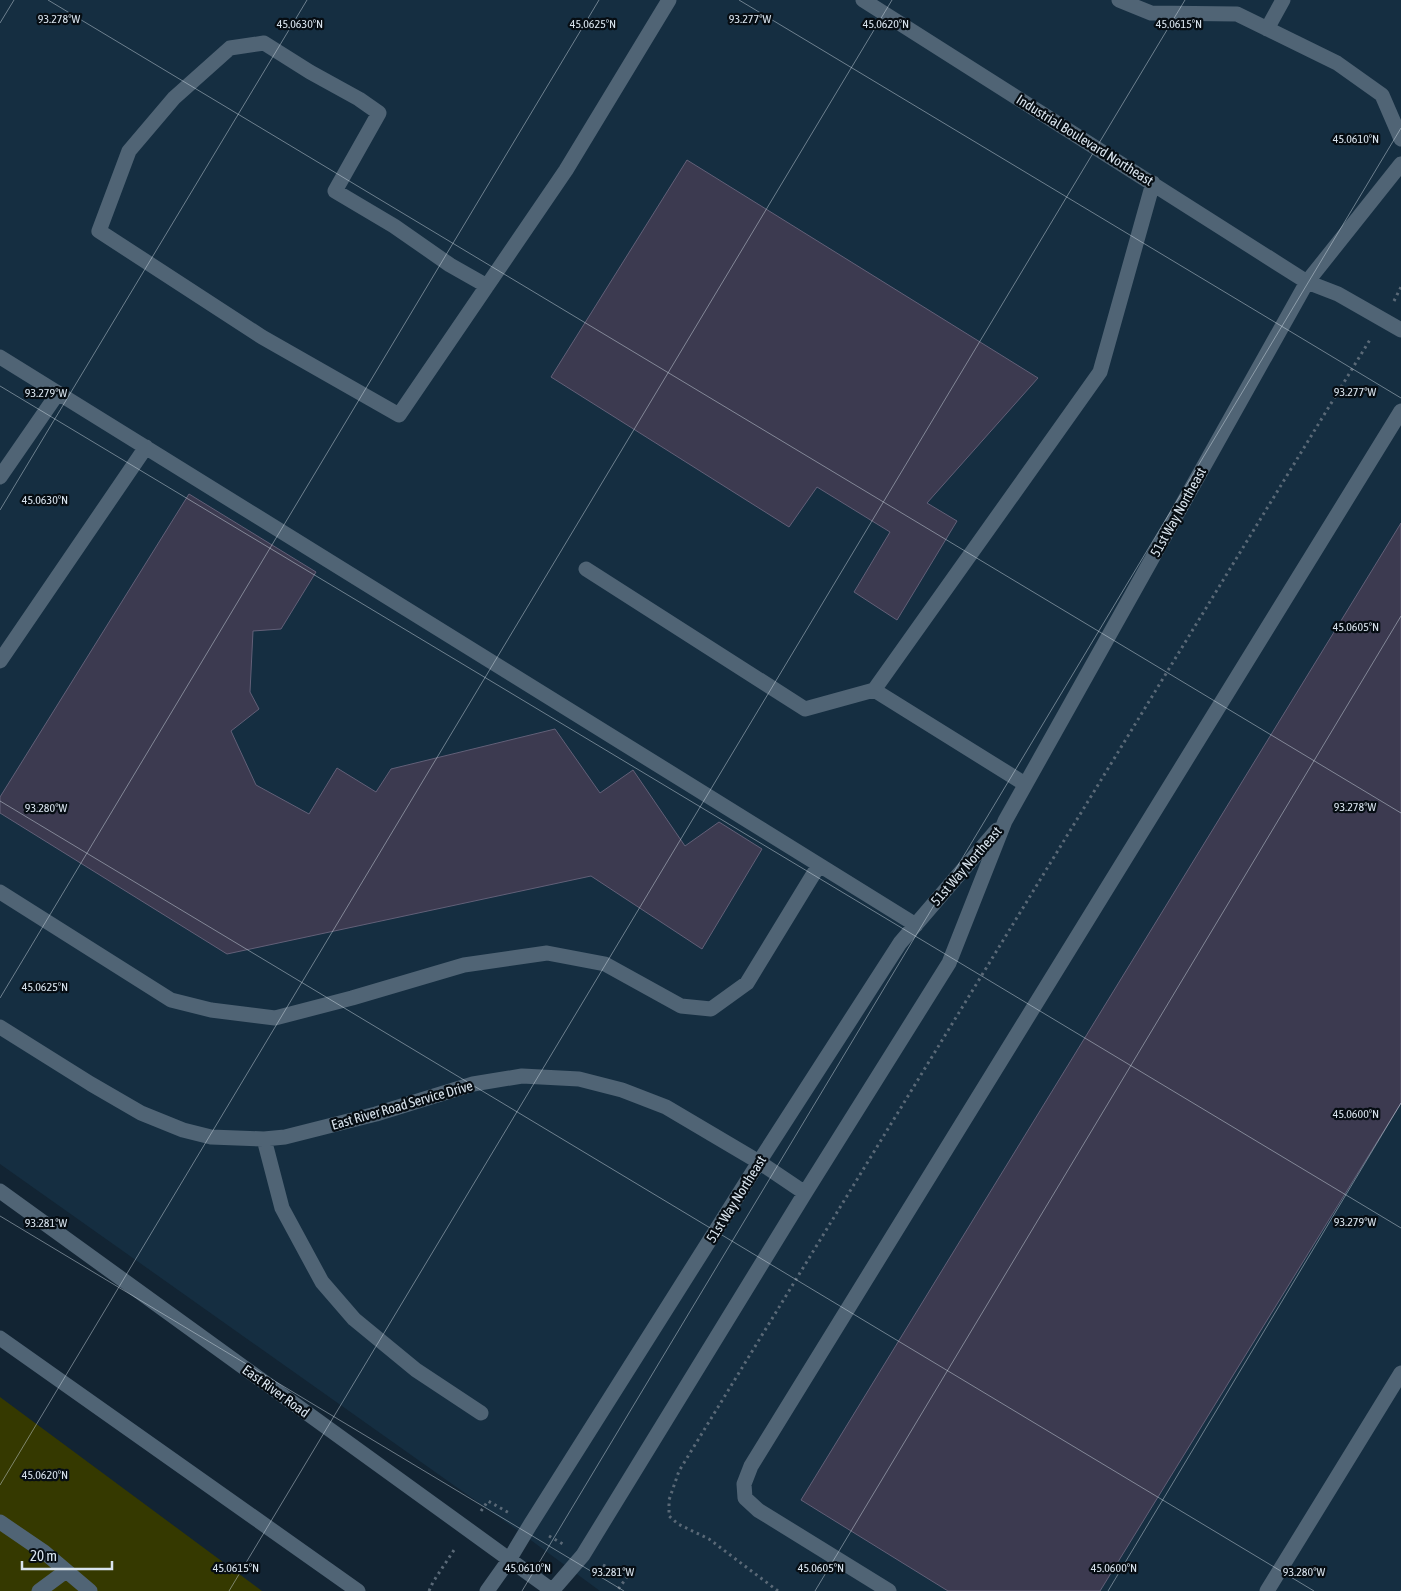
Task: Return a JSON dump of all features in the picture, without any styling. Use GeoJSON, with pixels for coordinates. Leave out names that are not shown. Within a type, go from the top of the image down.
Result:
{"type":"FeatureCollection","features":[{"type":"Feature","properties":{"kind":"street"},"geometry":{"type":"LineString","coordinates":[[487,286],[450,265],[394,226],[335,192],[379,113],[359,99],[310,72],[264,43],[230,48],[174,98],[129,151],[99,231],[262,337],[399,415],[487,286],[566,170],[668,0]]}},
{"type":"Feature","properties":{"kind":"street","name":"Industrial Boulevard Northeast"},"geometry":{"type":"LineString","coordinates":[[864,0],[1307,282],[1338,294],[1401,330]]}},
{"type":"Feature","properties":{"kind":"street"},"geometry":{"type":"LineString","coordinates":[[1119,0],[1150,13],[1237,14],[1338,63],[1382,95],[1401,139]]}},
{"type":"Feature","properties":{"kind":"street"},"geometry":{"type":"LineString","coordinates":[[1267,29],[1283,0]]}},
{"type":"Feature","properties":{"kind":"street","name":"51st Way Northeast"},"geometry":{"type":"LineString","coordinates":[[487,1591],[509,1560],[759,1162],[900,943],[1004,821],[1307,282],[1401,164]]}},
{"type":"Feature","properties":{"kind":"street"},"geometry":{"type":"LineString","coordinates":[[586,569],[805,709],[874,690],[1100,372],[1153,183]]}},
{"type":"Feature","properties":{"kind":"street"},"geometry":{"type":"LineString","coordinates":[[0,357],[916,925]]}},
{"type":"Feature","properties":{"kind":"street"},"geometry":{"type":"LineString","coordinates":[[0,477],[58,393]]}},
{"type":"Feature","properties":{"kind":"street"},"geometry":{"type":"LineString","coordinates":[[889,1591],[758,1510],[745,1498],[744,1484],[751,1466],[1401,411]]}},
{"type":"Feature","properties":{"kind":"street"},"geometry":{"type":"LineString","coordinates":[[0,661],[146,447]]}},
{"type":"Feature","properties":{"kind":"street"},"geometry":{"type":"LineString","coordinates":[[874,690],[1026,784]]}},
{"type":"Feature","properties":{"kind":"street","name":"51st Way Northeast"},"geometry":{"type":"LineString","coordinates":[[553,1591],[583,1555],[805,1193],[949,963],[1004,821]]}},
{"type":"Feature","properties":{"kind":"street"},"geometry":{"type":"LineString","coordinates":[[0,892],[171,1000],[211,1010],[274,1018],[352,998],[464,964],[546,953],[605,964],[681,1006],[711,1009],[747,983],[819,865]]}},
{"type":"Feature","properties":{"kind":"street","name":"East River Road Service Drive"},"geometry":{"type":"LineString","coordinates":[[0,1027],[90,1084],[141,1113],[182,1130],[211,1136],[264,1139],[295,1135],[367,1117],[473,1084],[522,1076],[579,1079],[622,1090],[666,1107],[759,1162],[805,1193]]}},
{"type":"Feature","properties":{"kind":"street"},"geometry":{"type":"LineString","coordinates":[[264,1139],[282,1208],[322,1282],[354,1319],[416,1370],[481,1413]]}},
{"type":"Feature","properties":{"kind":"street","name":"East River Road"},"geometry":{"type":"LineString","coordinates":[[0,1191],[553,1591]]}},
{"type":"Feature","properties":{"kind":"street"},"geometry":{"type":"LineString","coordinates":[[0,1338],[358,1591]]}},
{"type":"Feature","properties":{"kind":"street"},"geometry":{"type":"LineString","coordinates":[[1267,1591],[1401,1372]]}},
{"type":"Feature","properties":{"kind":"street"},"geometry":{"type":"LineString","coordinates":[[0,1522],[44,1552],[90,1591]]}},
{"type":"Feature","properties":{"kind":"street"},"geometry":{"type":"LineString","coordinates":[[39,1591],[66,1571]]}},
{"type":"Feature","properties":{"kind":"path"},"geometry":{"type":"LineString","coordinates":[[778,1591],[709,1539],[678,1524],[669,1516],[669,1500],[679,1471],[1017,920],[1401,287]]}},
{"type":"Feature","properties":{"kind":"path"},"geometry":{"type":"LineString","coordinates":[[583,1555],[627,1578],[617,1591]]}},
{"type":"Feature","properties":{"kind":"shaded area"},"geometry":{"type":"Polygon","coordinates":[[[0,0],[1401,0],[1401,1591],[600,1591],[513,1527],[0,1164],[0,0]]]}},
{"type":"Feature","properties":{"kind":"green space"},"geometry":{"type":"Polygon","coordinates":[[[0,1397],[262,1591],[0,1591],[0,1397]]]}},
{"type":"Feature","properties":{"kind":"building"},"geometry":{"type":"Polygon","coordinates":[[[687,160],[1038,378],[927,503],[957,521],[897,620],[854,592],[890,532],[817,487],[789,527],[551,377],[687,160]]]}},
{"type":"Feature","properties":{"kind":"building"},"geometry":{"type":"Polygon","coordinates":[[[189,494],[316,572],[281,629],[253,631],[250,692],[259,709],[231,731],[256,785],[309,814],[337,768],[376,792],[391,769],[555,729],[600,793],[633,770],[685,846],[719,822],[762,849],[702,949],[591,876],[227,954],[0,813],[0,797],[189,494]]]}},
{"type":"Feature","properties":{"kind":"building"},"geometry":{"type":"Polygon","coordinates":[[[1401,523],[1401,1103],[1100,1591],[948,1591],[801,1500],[1401,523]]]}}]}
